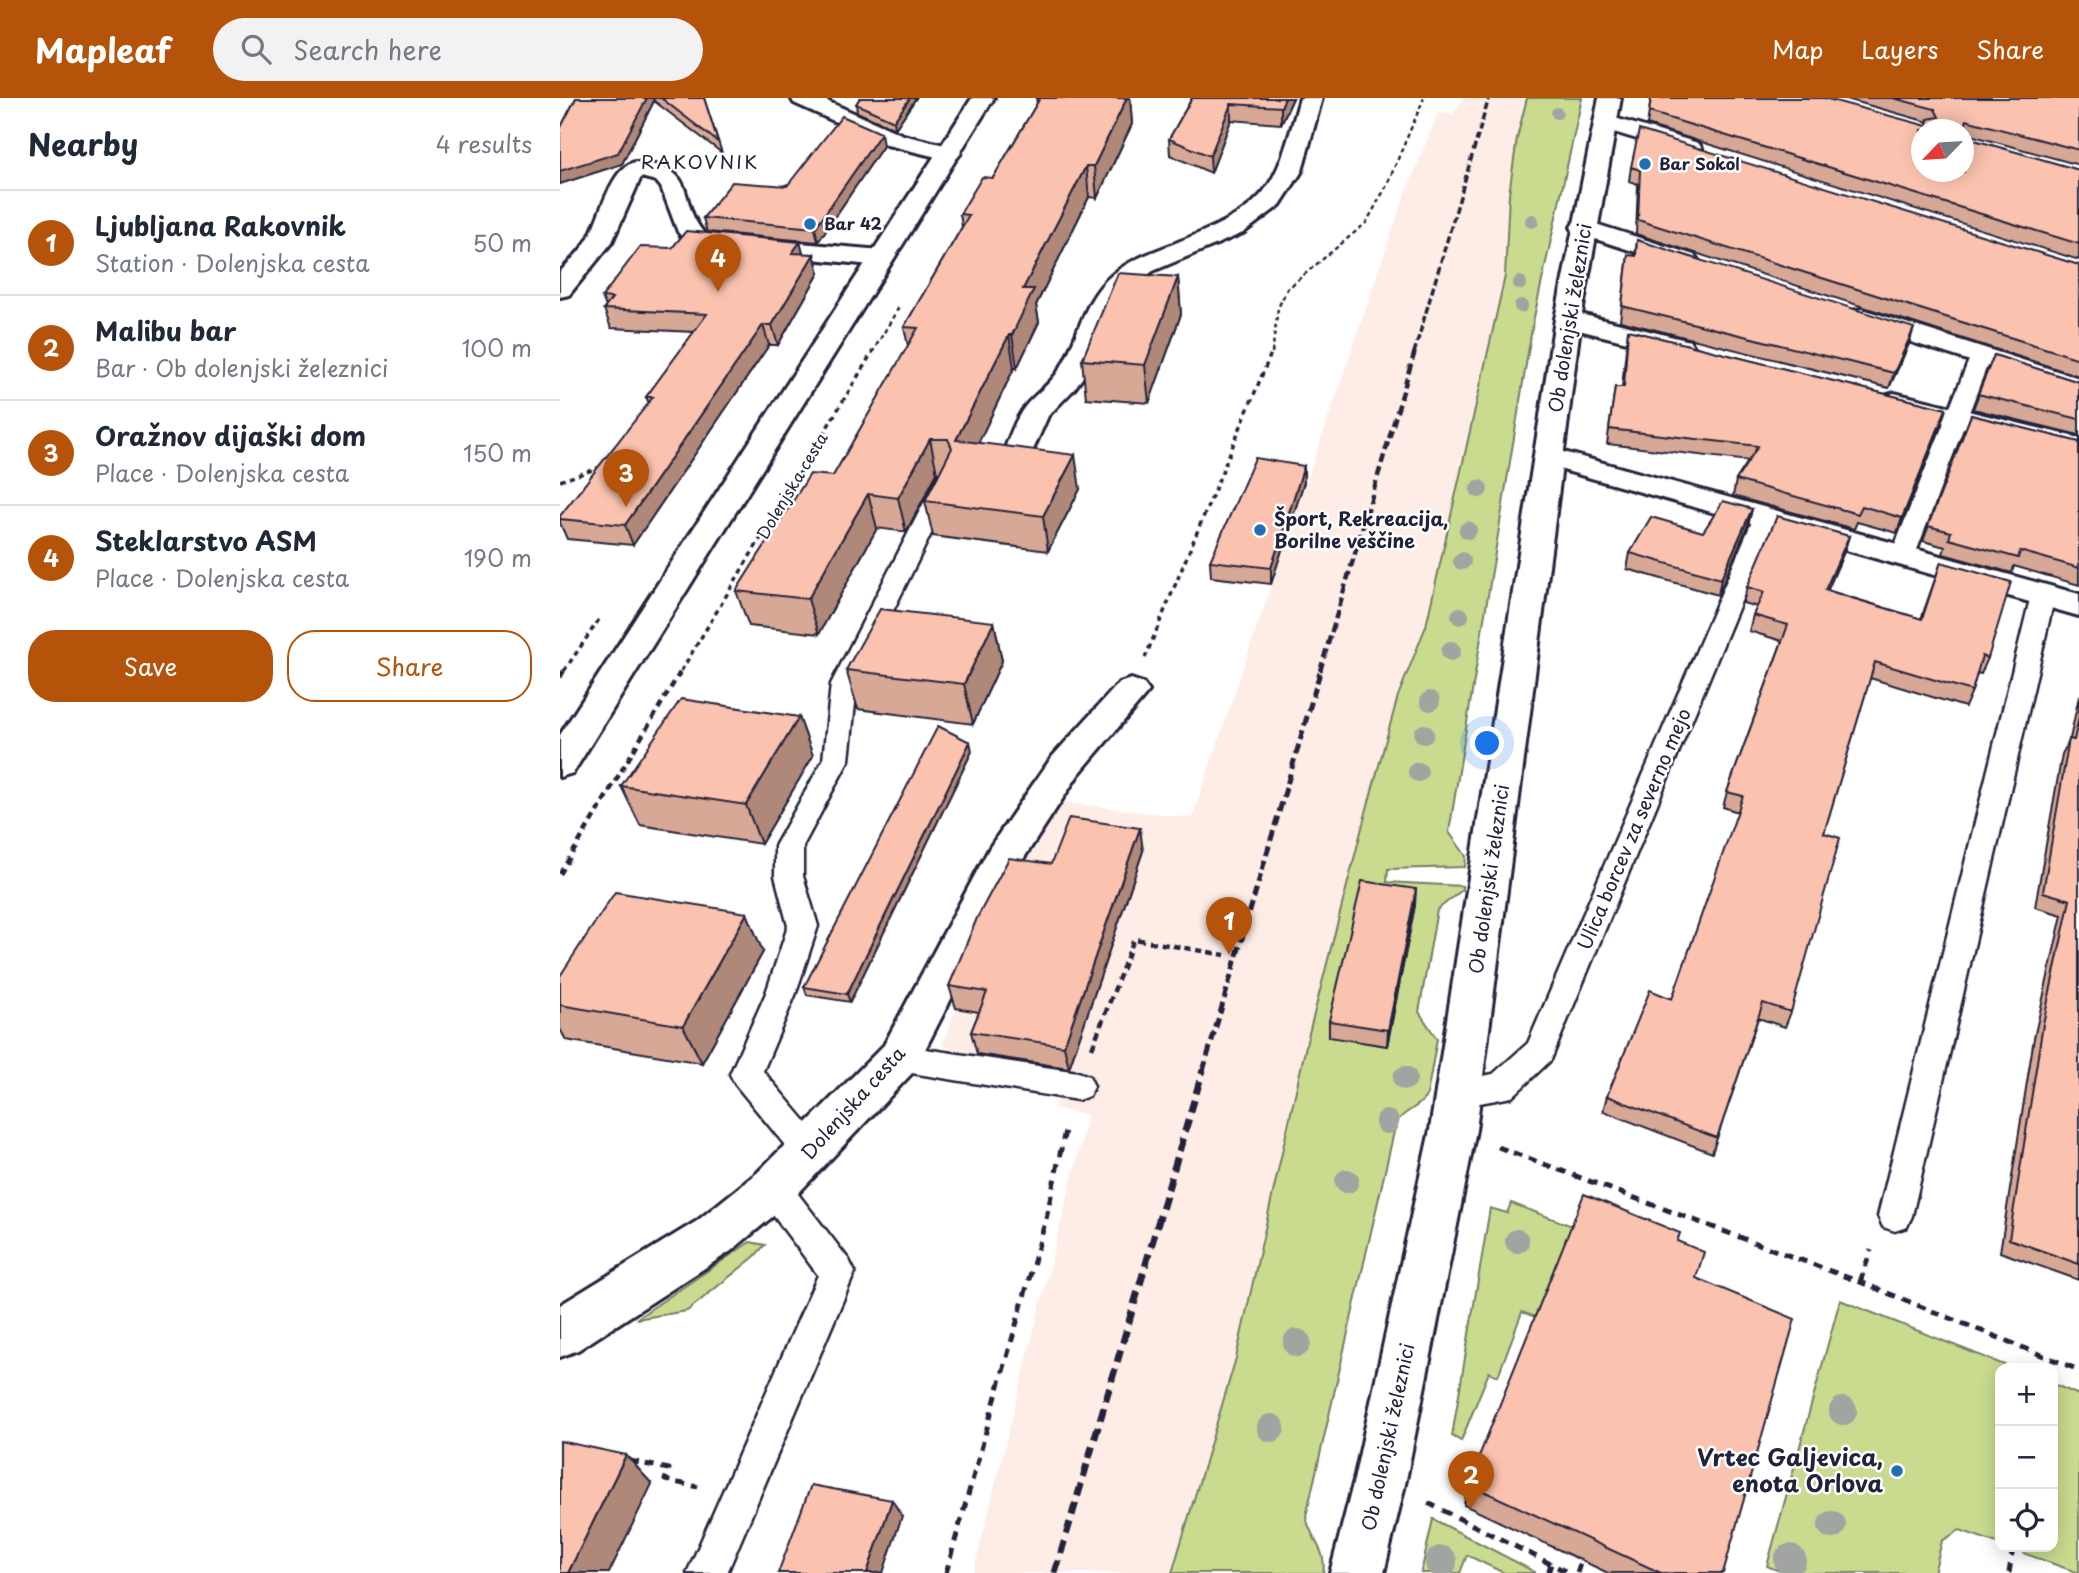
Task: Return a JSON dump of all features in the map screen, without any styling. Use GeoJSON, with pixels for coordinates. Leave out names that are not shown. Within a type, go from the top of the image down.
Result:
{"type":"FeatureCollection","features":[{"type":"Feature","properties":{"kind":"street"},"geometry":{"type":"LineString","coordinates":[[802,98],[895,140],[949,153]]}},
{"type":"Feature","properties":{"kind":"street"},"geometry":{"type":"LineString","coordinates":[[560,764],[983,98]]}},
{"type":"Feature","properties":{"kind":"street"},"geometry":{"type":"LineString","coordinates":[[1017,455],[1035,414],[1072,374],[1101,306],[1112,289],[1124,278],[1149,265],[1255,216],[1272,198],[1286,179],[1311,98]]}},
{"type":"Feature","properties":{"kind":"street"},"geometry":{"type":"LineString","coordinates":[[1608,110],[1710,155]]}},
{"type":"Feature","properties":{"kind":"street","name":"Ob dolenjski železnici"},"geometry":{"type":"LineString","coordinates":[[1357,1573],[1380,1479],[1453,1130],[1567,319],[1608,110]]}},
{"type":"Feature","properties":{"kind":"street"},"geometry":{"type":"LineString","coordinates":[[560,289],[599,242],[628,177],[635,169],[647,169],[663,174],[672,184],[689,234],[699,242],[881,258]]}},
{"type":"Feature","properties":{"kind":"street"},"geometry":{"type":"LineString","coordinates":[[1583,227],[1703,265]]}},
{"type":"Feature","properties":{"kind":"street"},"geometry":{"type":"LineString","coordinates":[[1835,308],[2079,387]]}},
{"type":"Feature","properties":{"kind":"street"},"geometry":{"type":"LineString","coordinates":[[1567,319],[1702,353]]}},
{"type":"Feature","properties":{"kind":"street"},"geometry":{"type":"LineString","coordinates":[[1862,394],[2079,447]]}},
{"type":"Feature","properties":{"kind":"street"},"geometry":{"type":"LineString","coordinates":[[1549,457],[2079,605]]}},
{"type":"Feature","properties":{"kind":"street","name":"Dolenjska cesta"},"geometry":{"type":"LineString","coordinates":[[560,1333],[714,1236],[773,1188],[899,1058],[1004,857],[1065,766],[1131,691]]}},
{"type":"Feature","properties":{"kind":"lane"},"geometry":{"type":"LineString","coordinates":[[1903,555],[1981,355]]}},
{"type":"Feature","properties":{"kind":"lane"},"geometry":{"type":"LineString","coordinates":[[810,1151],[746,1074],[781,993],[803,926],[789,876],[789,846],[836,760],[844,684],[946,481]]}},
{"type":"Feature","properties":{"kind":"lane","name":"Ulica borcev za severno mejo"},"geometry":{"type":"LineString","coordinates":[[1458,1093],[1501,1087],[1540,1051],[1765,517]]}},
{"type":"Feature","properties":{"kind":"lane"},"geometry":{"type":"LineString","coordinates":[[1895,1216],[2043,595]]}},
{"type":"Feature","properties":{"kind":"lane"},"geometry":{"type":"LineString","coordinates":[[899,1058],[1078,1086]]}},
{"type":"Feature","properties":{"kind":"lane"},"geometry":{"type":"LineString","coordinates":[[707,1573],[837,1272],[773,1188]]}},
{"type":"Feature","properties":{"kind":"path"},"geometry":{"type":"LineString","coordinates":[[1131,691],[1267,367],[1274,346],[1278,308],[1287,289],[1366,223],[1386,187],[1423,98]]}},
{"type":"Feature","properties":{"kind":"path","name":"Dolenjska cesta"},"geometry":{"type":"LineString","coordinates":[[560,874],[902,303]]}},
{"type":"Feature","properties":{"kind":"path"},"geometry":{"type":"LineString","coordinates":[[560,481],[601,467]]}},
{"type":"Feature","properties":{"kind":"path"},"geometry":{"type":"LineString","coordinates":[[946,1573],[1046,1219],[1063,1134],[1078,1086],[1134,939],[1225,955]]}},
{"type":"Feature","properties":{"kind":"path"},"geometry":{"type":"LineString","coordinates":[[1453,1130],[1860,1282],[2079,1370]]}},
{"type":"Feature","properties":{"kind":"path"},"geometry":{"type":"LineString","coordinates":[[615,1459],[669,1469]]}},
{"type":"Feature","properties":{"kind":"path"},"geometry":{"type":"LineString","coordinates":[[1380,1479],[1569,1573]]}},
{"type":"Feature","properties":{"kind":"path"},"geometry":{"type":"LineString","coordinates":[[1577,1573],[1585,1549]]}},
{"type":"Feature","properties":{"kind":"path"},"geometry":{"type":"LineString","coordinates":[[2009,1573],[2012,1552]]}},
{"type":"Feature","properties":{"kind":"path"},"geometry":{"type":"LineString","coordinates":[[1548,1573],[1551,1564]]}},
{"type":"Feature","properties":{"kind":"shaded area"},"geometry":{"type":"Polygon","coordinates":[[[1463,98],[1527,98],[1517,138],[1509,194],[1505,276],[1426,627],[1398,696],[1365,816],[1307,1041],[1236,1358],[1172,1573],[973,1573],[1088,1115],[1054,1108],[1066,1075],[975,1059],[942,1045],[1008,880],[1061,802],[1192,818],[1401,205],[1438,113],[1453,115],[1463,98]]]}},
{"type":"Feature","properties":{"kind":"green space"},"geometry":{"type":"Polygon","coordinates":[[[1527,98],[1582,98],[1533,322],[1449,832],[1466,856],[1465,867],[1388,869],[1387,882],[1462,886],[1462,890],[1437,910],[1419,1012],[1437,1039],[1427,1095],[1396,1123],[1306,1516],[1321,1551],[1323,1573],[1172,1573],[1236,1358],[1307,1041],[1365,816],[1398,696],[1426,626],[1505,276],[1509,194],[1517,138],[1527,98]]]}},
{"type":"Feature","properties":{"kind":"green space"},"geometry":{"type":"Polygon","coordinates":[[[1511,1203],[1575,1227],[1538,1318],[1522,1312],[1498,1376],[1489,1372],[1461,1441],[1452,1436],[1490,1208],[1507,1213],[1511,1203]]]}},
{"type":"Feature","properties":{"kind":"green space"},"geometry":{"type":"Polygon","coordinates":[[[750,1242],[765,1245],[687,1311],[636,1319],[750,1242]]]}},
{"type":"Feature","properties":{"kind":"green space","name":"Vrtec Galjevica, enota Orlova"},"geometry":{"type":"Polygon","coordinates":[[[1840,1300],[1999,1363],[1995,1363],[1995,1542],[1960,1530],[1942,1541],[1934,1573],[1784,1573],[1767,1566],[1840,1300]]]}},
{"type":"Feature","properties":{"kind":"green space"},"geometry":{"type":"Polygon","coordinates":[[[2058,1386],[2079,1395],[2079,1573],[2023,1553],[2058,1552],[2058,1386]]]}},
{"type":"Feature","properties":{"kind":"green space"},"geometry":{"type":"Polygon","coordinates":[[[1433,1519],[1535,1573],[1504,1573],[1467,1555],[1460,1573],[1421,1573],[1433,1519]]]}},
{"type":"Feature","properties":{"kind":"building"},"geometry":{"type":"Polygon","coordinates":[[[576,98],[647,98],[618,153],[560,171],[560,129],[576,98]]]}},
{"type":"Feature","properties":{"kind":"building"},"geometry":{"type":"Polygon","coordinates":[[[661,98],[704,98],[718,142],[661,98]]]}},
{"type":"Feature","properties":{"kind":"building"},"geometry":{"type":"Polygon","coordinates":[[[860,98],[910,98],[894,121],[856,104],[860,98]]]}},
{"type":"Feature","properties":{"kind":"building"},"geometry":{"type":"Polygon","coordinates":[[[1040,98],[1127,98],[1094,166],[1086,166],[1023,289],[1034,289],[956,440],[1075,455],[1043,516],[925,501],[952,448],[948,439],[930,439],[898,498],[868,494],[808,599],[736,591],[810,474],[833,476],[918,328],[904,327],[969,215],[960,214],[982,177],[993,178],[1040,98]]]}},
{"type":"Feature","properties":{"kind":"building"},"geometry":{"type":"Polygon","coordinates":[[[1192,98],[1285,98],[1281,107],[1231,104],[1210,156],[1169,139],[1192,98]]]}},
{"type":"Feature","properties":{"kind":"building"},"geometry":{"type":"Polygon","coordinates":[[[1651,98],[1824,98],[1911,122],[1911,182],[1974,182],[1974,140],[2079,170],[2079,244],[1649,112],[1651,98]]]}},
{"type":"Feature","properties":{"kind":"building"},"geometry":{"type":"Polygon","coordinates":[[[1893,98],[2079,98],[2079,150],[1974,122],[1974,119],[1928,119],[1939,117],[1935,109],[1893,98]]]}},
{"type":"Feature","properties":{"kind":"building"},"geometry":{"type":"Polygon","coordinates":[[[842,116],[881,133],[815,228],[703,218],[732,182],[787,186],[842,116]]]}},
{"type":"Feature","properties":{"kind":"building"},"geometry":{"type":"Polygon","coordinates":[[[1639,130],[2079,265],[2079,359],[1638,220],[1640,170],[1631,167],[1639,130]]]}},
{"type":"Feature","properties":{"kind":"building"},"geometry":{"type":"Polygon","coordinates":[[[686,231],[800,242],[792,253],[814,254],[772,325],[763,325],[625,525],[560,519],[653,397],[646,397],[707,314],[604,309],[612,298],[602,297],[640,247],[672,248],[686,231]]]}},
{"type":"Feature","properties":{"kind":"building"},"geometry":{"type":"Polygon","coordinates":[[[1637,240],[1914,328],[1894,373],[1622,306],[1628,255],[1636,256],[1637,240]]]}},
{"type":"Feature","properties":{"kind":"building"},"geometry":{"type":"Polygon","coordinates":[[[1118,273],[1178,277],[1145,365],[1082,360],[1118,273]]]}},
{"type":"Feature","properties":{"kind":"building"},"geometry":{"type":"Polygon","coordinates":[[[1628,330],[1946,409],[1902,518],[1862,506],[1858,514],[1736,480],[1758,446],[1609,429],[1615,387],[1624,387],[1628,330]]]}},
{"type":"Feature","properties":{"kind":"building"},"geometry":{"type":"Polygon","coordinates":[[[1994,355],[2079,382],[2079,419],[1978,394],[1994,355]]]}},
{"type":"Feature","properties":{"kind":"building"},"geometry":{"type":"Polygon","coordinates":[[[1971,415],[2079,442],[2079,568],[2020,551],[2018,558],[1949,539],[1951,532],[1928,526],[1971,415]]]}},
{"type":"Feature","properties":{"kind":"building","name":"Šport, Rekreacija, Borilne veščine"},"geometry":{"type":"Polygon","coordinates":[[[1255,458],[1304,466],[1271,568],[1210,561],[1255,458]]]}},
{"type":"Feature","properties":{"kind":"building"},"geometry":{"type":"Polygon","coordinates":[[[1723,501],[1752,509],[1721,579],[1630,553],[1651,517],[1703,532],[1723,501]]]}},
{"type":"Feature","properties":{"kind":"building"},"geometry":{"type":"Polygon","coordinates":[[[1777,516],[1849,536],[1825,590],[1922,619],[1941,562],[2011,582],[1988,658],[1982,656],[1972,691],[1875,662],[1824,833],[1840,838],[1791,1012],[1763,1003],[1717,1138],[1607,1096],[1650,990],[1672,999],[1743,796],[1727,792],[1788,625],[1753,615],[1764,592],[1747,587],[1777,516]]]}},
{"type":"Feature","properties":{"kind":"building"},"geometry":{"type":"Polygon","coordinates":[[[880,609],[994,622],[964,684],[846,670],[880,609]]]}},
{"type":"Feature","properties":{"kind":"building"},"geometry":{"type":"Polygon","coordinates":[[[681,699],[799,717],[746,805],[621,786],[681,699]]]}},
{"type":"Feature","properties":{"kind":"building"},"geometry":{"type":"Polygon","coordinates":[[[2079,717],[2079,1264],[2009,1239],[2043,1024],[2070,900],[2043,892],[2069,739],[2074,740],[2079,717]]]}},
{"type":"Feature","properties":{"kind":"building"},"geometry":{"type":"Polygon","coordinates":[[[938,726],[970,742],[847,994],[804,987],[938,726]]]}},
{"type":"Feature","properties":{"kind":"building"},"geometry":{"type":"Polygon","coordinates":[[[1069,818],[1140,828],[1064,1046],[971,1032],[987,992],[949,986],[977,918],[1009,858],[1051,864],[1069,818]]]}},
{"type":"Feature","properties":{"kind":"building"},"geometry":{"type":"Polygon","coordinates":[[[1362,881],[1416,889],[1388,1030],[1329,1021],[1362,881]]]}},
{"type":"Feature","properties":{"kind":"building"},"geometry":{"type":"Polygon","coordinates":[[[615,892],[747,913],[683,1026],[560,1005],[560,976],[615,892]]]}},
{"type":"Feature","properties":{"kind":"building"},"geometry":{"type":"Polygon","coordinates":[[[1584,1194],[1680,1233],[1677,1241],[1704,1252],[1696,1278],[1795,1319],[1723,1573],[1661,1573],[1468,1484],[1584,1194]]]}},
{"type":"Feature","properties":{"kind":"building"},"geometry":{"type":"Polygon","coordinates":[[[560,1441],[626,1455],[568,1573],[560,1573],[560,1441]]]}},
{"type":"Feature","properties":{"kind":"building"},"geometry":{"type":"Polygon","coordinates":[[[811,1485],[892,1500],[867,1573],[778,1573],[811,1485]]]}},
{"type":"Feature","properties":{"kind":"railway"},"geometry":{"type":"LineString","coordinates":[[1414,353],[1489,98]]}},
{"type":"Feature","properties":{"kind":"railway"},"geometry":{"type":"LineString","coordinates":[[1320,671],[1415,351]]}},
{"type":"Feature","properties":{"kind":"railway"},"geometry":{"type":"LineString","coordinates":[[1203,1071],[1321,669]]}},
{"type":"Feature","properties":{"kind":"railway"},"geometry":{"type":"LineString","coordinates":[[1055,1573],[1203,1070]]}},
{"type":"Feature","properties":{"kind":"place","name":"Bar Sokol"},"geometry":{"type":"Point","coordinates":[1645,164]}},
{"type":"Feature","properties":{"kind":"place","name":"Bar 42"},"geometry":{"type":"Point","coordinates":[810,224]}},
{"type":"Feature","properties":{"kind":"place","name":"Steklarstvo ASM"},"geometry":{"type":"Point","coordinates":[718,292]}},
{"type":"Feature","properties":{"kind":"place","name":"Oražnov dijaški dom"},"geometry":{"type":"Point","coordinates":[626,507]}},
{"type":"Feature","properties":{"kind":"place","name":"Šport, Rekreacija, Borilne veščine"},"geometry":{"type":"Point","coordinates":[1260,530]}},
{"type":"Feature","properties":{"kind":"place","name":"Ljubljana Rakovnik"},"geometry":{"type":"Point","coordinates":[1229,955]}},
{"type":"Feature","properties":{"kind":"place","name":"Vrtec Galjevica, enota Orlova"},"geometry":{"type":"Point","coordinates":[1897,1471]}},
{"type":"Feature","properties":{"kind":"place","name":"Malibu bar"},"geometry":{"type":"Point","coordinates":[1471,1509]}},
{"type":"Feature","properties":{"kind":"district","name":"RAKOVNIK"},"geometry":{"type":"Point","coordinates":[700,162]}}]}
